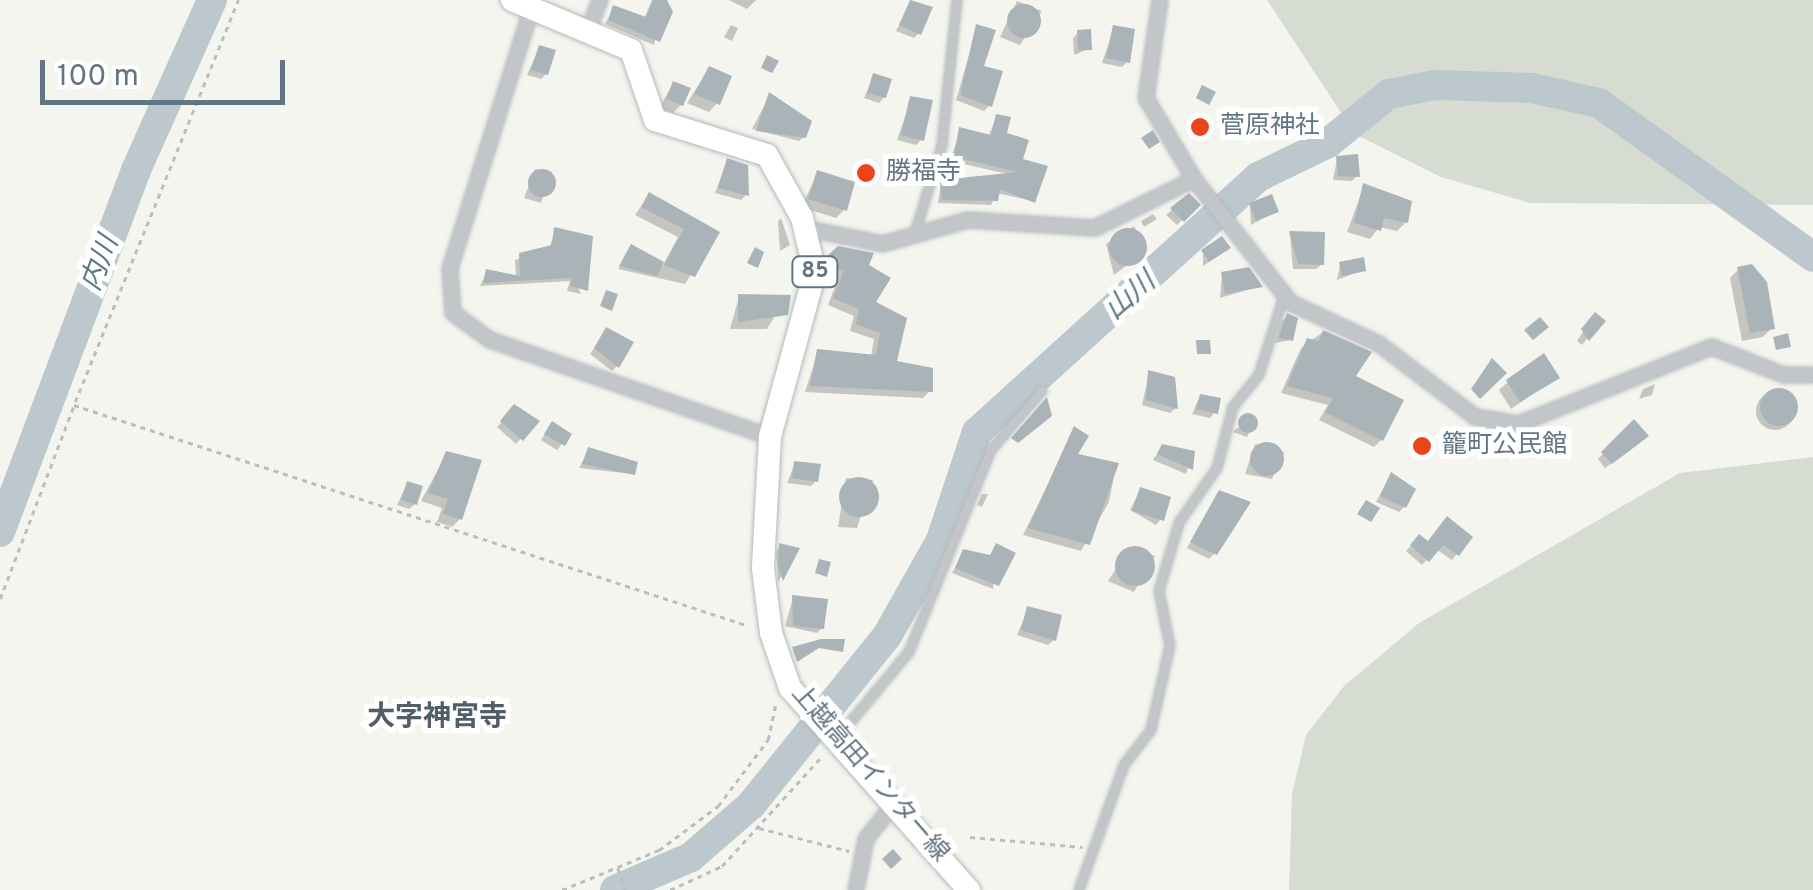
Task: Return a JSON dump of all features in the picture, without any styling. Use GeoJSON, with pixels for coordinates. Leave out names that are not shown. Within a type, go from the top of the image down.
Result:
{"type":"FeatureCollection","features":[{"type":"Feature","properties":{"kind":"main road","name":"上越高田インター線"},"geometry":{"type":"LineString","coordinates":[[522,3],[590,26],[639,61],[656,120],[767,155],[808,229],[812,292],[770,437],[763,568],[770,633],[806,706],[966,889]]}},
{"type":"Feature","properties":{"kind":"street"},"geometry":{"type":"LineString","coordinates":[[590,26],[600,0]]}},
{"type":"Feature","properties":{"kind":"street"},"geometry":{"type":"LineString","coordinates":[[1160,0],[1146,98],[1194,179],[1284,296],[1379,344],[1475,416],[1504,425],[1698,349],[1728,348],[1784,375],[1813,375]]}},
{"type":"Feature","properties":{"kind":"street"},"geometry":{"type":"LineString","coordinates":[[522,3],[450,268],[453,313],[490,340],[770,437]]}},
{"type":"Feature","properties":{"kind":"street"},"geometry":{"type":"LineString","coordinates":[[808,229],[882,244],[988,219],[1095,228],[1194,179]]}},
{"type":"Feature","properties":{"kind":"street"},"geometry":{"type":"LineString","coordinates":[[856,890],[864,855],[893,804]]}},
{"type":"Feature","properties":{"kind":"lane"},"geometry":{"type":"LineString","coordinates":[[915,234],[942,145],[958,0]]}},
{"type":"Feature","properties":{"kind":"lane"},"geometry":{"type":"LineString","coordinates":[[1079,890],[1124,765],[1151,730],[1170,646],[1159,591],[1179,523],[1217,468],[1233,407],[1260,375],[1284,296]]}},
{"type":"Feature","properties":{"kind":"lane"},"geometry":{"type":"LineString","coordinates":[[833,736],[908,652],[991,450],[1042,391]]}},
{"type":"Feature","properties":{"kind":"path"},"geometry":{"type":"LineString","coordinates":[[0,599],[74,404],[238,0]]}},
{"type":"Feature","properties":{"kind":"path"},"geometry":{"type":"LineString","coordinates":[[74,404],[770,633]]}},
{"type":"Feature","properties":{"kind":"path"},"geometry":{"type":"LineString","coordinates":[[562,890],[659,850],[718,806],[768,740],[774,696]]}},
{"type":"Feature","properties":{"kind":"path"},"geometry":{"type":"LineString","coordinates":[[670,890],[722,866],[833,736]]}},
{"type":"Feature","properties":{"kind":"path"},"geometry":{"type":"LineString","coordinates":[[758,828],[864,855]]}},
{"type":"Feature","properties":{"kind":"path"},"geometry":{"type":"LineString","coordinates":[[970,837],[1095,848]]}},
{"type":"Feature","properties":{"kind":"path"},"geometry":{"type":"LineString","coordinates":[[618,866],[626,890]]}},
{"type":"Feature","properties":{"kind":"shaded area"},"geometry":{"type":"Polygon","coordinates":[[[1267,0],[1813,0],[1813,205],[1530,203],[1441,177],[1355,134],[1267,0]]]}},
{"type":"Feature","properties":{"kind":"shaded area"},"geometry":{"type":"Polygon","coordinates":[[[1813,457],[1813,890],[1289,890],[1292,794],[1306,735],[1344,686],[1419,623],[1680,473],[1813,457]]]}},
{"type":"Feature","properties":{"kind":"building"},"geometry":{"type":"Polygon","coordinates":[[[653,0],[667,0],[673,12],[660,42],[608,20],[613,5],[646,17],[653,0]]]}},
{"type":"Feature","properties":{"kind":"building"},"geometry":{"type":"Polygon","coordinates":[[[910,0],[933,7],[921,35],[899,25],[910,0]]]}},
{"type":"Feature","properties":{"kind":"building"},"geometry":{"type":"Polygon","coordinates":[[[1024,4],[1036,9],[1041,21],[1036,33],[1024,38],[1012,33],[1007,21],[1012,9],[1024,4]]]}},
{"type":"Feature","properties":{"kind":"building"},"geometry":{"type":"Polygon","coordinates":[[[976,24],[996,30],[984,66],[1003,71],[992,107],[960,95],[976,24]]]}},
{"type":"Feature","properties":{"kind":"building"},"geometry":{"type":"Polygon","coordinates":[[[1113,25],[1135,29],[1130,63],[1106,58],[1113,25]]]}},
{"type":"Feature","properties":{"kind":"building"},"geometry":{"type":"Polygon","coordinates":[[[1091,29],[1092,50],[1078,50],[1077,30],[1091,29]]]}},
{"type":"Feature","properties":{"kind":"building"},"geometry":{"type":"Polygon","coordinates":[[[539,45],[556,50],[548,75],[531,70],[539,45]]]}},
{"type":"Feature","properties":{"kind":"building"},"geometry":{"type":"Polygon","coordinates":[[[767,55],[779,61],[772,73],[761,68],[767,55]]]}},
{"type":"Feature","properties":{"kind":"building"},"geometry":{"type":"Polygon","coordinates":[[[709,66],[732,76],[720,105],[694,94],[709,66]]]}},
{"type":"Feature","properties":{"kind":"building"},"geometry":{"type":"Polygon","coordinates":[[[873,73],[892,79],[886,98],[867,93],[873,73]]]}},
{"type":"Feature","properties":{"kind":"building"},"geometry":{"type":"Polygon","coordinates":[[[673,81],[691,88],[683,106],[666,99],[673,81]]]}},
{"type":"Feature","properties":{"kind":"building"},"geometry":{"type":"Polygon","coordinates":[[[1202,85],[1216,92],[1209,105],[1196,98],[1202,85]]]}},
{"type":"Feature","properties":{"kind":"building"},"geometry":{"type":"Polygon","coordinates":[[[769,92],[812,121],[806,138],[756,131],[769,92]]]}},
{"type":"Feature","properties":{"kind":"building"},"geometry":{"type":"Polygon","coordinates":[[[910,96],[933,100],[924,141],[901,135],[910,96]]]}},
{"type":"Feature","properties":{"kind":"building"},"geometry":{"type":"Polygon","coordinates":[[[996,114],[1011,117],[1007,133],[1029,140],[1023,159],[1048,166],[1035,203],[1000,189],[998,201],[942,200],[940,180],[1018,172],[954,157],[959,127],[991,135],[996,114]]]}},
{"type":"Feature","properties":{"kind":"building"},"geometry":{"type":"Polygon","coordinates":[[[1153,130],[1160,142],[1149,149],[1141,138],[1153,130]]]}},
{"type":"Feature","properties":{"kind":"building"},"geometry":{"type":"Polygon","coordinates":[[[1358,154],[1360,177],[1338,176],[1336,156],[1358,154]]]}},
{"type":"Feature","properties":{"kind":"building"},"geometry":{"type":"Polygon","coordinates":[[[727,158],[748,165],[749,196],[718,188],[727,158]]]}},
{"type":"Feature","properties":{"kind":"building"},"geometry":{"type":"Polygon","coordinates":[[[542,169],[552,173],[556,183],[552,193],[542,197],[532,193],[528,183],[532,173],[542,169]]]}},
{"type":"Feature","properties":{"kind":"building"},"geometry":{"type":"Polygon","coordinates":[[[817,170],[855,182],[847,211],[808,199],[817,170]]]}},
{"type":"Feature","properties":{"kind":"building"},"geometry":{"type":"Polygon","coordinates":[[[1363,183],[1412,201],[1408,223],[1384,218],[1381,231],[1354,223],[1363,183]]]}},
{"type":"Feature","properties":{"kind":"building"},"geometry":{"type":"Polygon","coordinates":[[[649,192],[720,232],[695,277],[664,265],[684,229],[641,207],[649,192]]]}},
{"type":"Feature","properties":{"kind":"building"},"geometry":{"type":"Polygon","coordinates":[[[1189,193],[1201,205],[1184,222],[1170,208],[1189,193]]]}},
{"type":"Feature","properties":{"kind":"building"},"geometry":{"type":"Polygon","coordinates":[[[1272,194],[1279,212],[1256,221],[1249,203],[1272,194]]]}},
{"type":"Feature","properties":{"kind":"building"},"geometry":{"type":"Polygon","coordinates":[[[554,227],[593,236],[588,291],[570,286],[572,278],[483,283],[486,269],[520,276],[519,253],[552,245],[554,227]]]}},
{"type":"Feature","properties":{"kind":"building"},"geometry":{"type":"Polygon","coordinates":[[[1128,228],[1142,233],[1147,247],[1142,261],[1128,266],[1114,261],[1109,247],[1114,233],[1128,228]]]}},
{"type":"Feature","properties":{"kind":"building"},"geometry":{"type":"Polygon","coordinates":[[[1289,231],[1325,232],[1324,265],[1298,264],[1289,231]]]}},
{"type":"Feature","properties":{"kind":"building"},"geometry":{"type":"Polygon","coordinates":[[[1222,236],[1231,248],[1209,262],[1201,250],[1222,236]]]}},
{"type":"Feature","properties":{"kind":"building"},"geometry":{"type":"Polygon","coordinates":[[[631,244],[664,262],[657,276],[619,266],[631,244]]]}},
{"type":"Feature","properties":{"kind":"building"},"geometry":{"type":"Polygon","coordinates":[[[838,246],[874,253],[869,265],[891,278],[876,302],[907,318],[897,361],[933,368],[933,392],[810,386],[817,349],[876,355],[880,333],[856,324],[859,309],[833,298],[844,270],[830,269],[827,256],[838,246]]]}},
{"type":"Feature","properties":{"kind":"building"},"geometry":{"type":"Polygon","coordinates":[[[755,247],[764,252],[758,268],[747,263],[755,247]]]}},
{"type":"Feature","properties":{"kind":"building"},"geometry":{"type":"Polygon","coordinates":[[[1364,257],[1366,271],[1342,276],[1339,262],[1364,257]]]}},
{"type":"Feature","properties":{"kind":"building"},"geometry":{"type":"Polygon","coordinates":[[[1752,264],[1767,282],[1775,329],[1750,333],[1737,267],[1752,264]]]}},
{"type":"Feature","properties":{"kind":"building"},"geometry":{"type":"Polygon","coordinates":[[[1249,267],[1263,287],[1225,294],[1221,272],[1249,267]]]}},
{"type":"Feature","properties":{"kind":"building"},"geometry":{"type":"Polygon","coordinates":[[[606,290],[618,294],[612,311],[600,306],[606,290]]]}},
{"type":"Feature","properties":{"kind":"building"},"geometry":{"type":"Polygon","coordinates":[[[738,294],[791,295],[788,315],[738,322],[738,294]]]}},
{"type":"Feature","properties":{"kind":"building"},"geometry":{"type":"Polygon","coordinates":[[[1595,312],[1606,321],[1589,341],[1581,329],[1595,312]]]}},
{"type":"Feature","properties":{"kind":"building"},"geometry":{"type":"Polygon","coordinates":[[[1287,313],[1298,318],[1293,341],[1279,338],[1287,313]]]}},
{"type":"Feature","properties":{"kind":"building"},"geometry":{"type":"Polygon","coordinates":[[[1540,317],[1549,327],[1533,340],[1524,330],[1540,317]]]}},
{"type":"Feature","properties":{"kind":"building"},"geometry":{"type":"Polygon","coordinates":[[[606,327],[634,342],[619,368],[594,348],[606,327]]]}},
{"type":"Feature","properties":{"kind":"building"},"geometry":{"type":"Polygon","coordinates":[[[1323,330],[1372,352],[1356,376],[1404,400],[1383,441],[1325,412],[1333,398],[1287,386],[1307,338],[1319,341],[1323,330]]]}},
{"type":"Feature","properties":{"kind":"building"},"geometry":{"type":"Polygon","coordinates":[[[1788,333],[1791,347],[1776,350],[1773,337],[1788,333]]]}},
{"type":"Feature","properties":{"kind":"building"},"geometry":{"type":"Polygon","coordinates":[[[1196,340],[1210,340],[1211,354],[1197,354],[1196,340]]]}},
{"type":"Feature","properties":{"kind":"building"},"geometry":{"type":"Polygon","coordinates":[[[1544,353],[1560,378],[1520,402],[1506,380],[1544,353]]]}},
{"type":"Feature","properties":{"kind":"building"},"geometry":{"type":"Polygon","coordinates":[[[1492,358],[1507,373],[1480,399],[1471,389],[1492,358]]]}},
{"type":"Feature","properties":{"kind":"building"},"geometry":{"type":"Polygon","coordinates":[[[1148,370],[1175,377],[1178,409],[1146,400],[1148,370]]]}},
{"type":"Feature","properties":{"kind":"building"},"geometry":{"type":"Polygon","coordinates":[[[1779,388],[1792,394],[1798,407],[1792,420],[1779,426],[1766,420],[1760,407],[1766,394],[1779,388]]]}},
{"type":"Feature","properties":{"kind":"building"},"geometry":{"type":"Polygon","coordinates":[[[1200,394],[1221,398],[1218,414],[1196,409],[1200,394]]]}},
{"type":"Feature","properties":{"kind":"building"},"geometry":{"type":"Polygon","coordinates":[[[1047,397],[1052,416],[1018,443],[1011,438],[1047,397]]]}},
{"type":"Feature","properties":{"kind":"building"},"geometry":{"type":"Polygon","coordinates":[[[514,404],[540,421],[523,441],[500,421],[514,404]]]}},
{"type":"Feature","properties":{"kind":"building"},"geometry":{"type":"Polygon","coordinates":[[[1248,413],[1258,423],[1248,433],[1238,423],[1248,413]]]}},
{"type":"Feature","properties":{"kind":"building"},"geometry":{"type":"Polygon","coordinates":[[[1634,419],[1649,436],[1612,464],[1601,452],[1634,419]]]}},
{"type":"Feature","properties":{"kind":"building"},"geometry":{"type":"Polygon","coordinates":[[[552,421],[572,434],[565,446],[544,434],[552,421]]]}},
{"type":"Feature","properties":{"kind":"building"},"geometry":{"type":"Polygon","coordinates":[[[1074,426],[1089,436],[1078,454],[1119,463],[1090,545],[1028,528],[1074,426]]]}},
{"type":"Feature","properties":{"kind":"building"},"geometry":{"type":"Polygon","coordinates":[[[1267,442],[1279,447],[1284,459],[1279,471],[1267,476],[1255,471],[1250,459],[1255,447],[1267,442]]]}},
{"type":"Feature","properties":{"kind":"building"},"geometry":{"type":"Polygon","coordinates":[[[1162,444],[1195,451],[1193,470],[1157,454],[1162,444]]]}},
{"type":"Feature","properties":{"kind":"building"},"geometry":{"type":"Polygon","coordinates":[[[588,447],[638,462],[635,475],[582,464],[588,447]]]}},
{"type":"Feature","properties":{"kind":"building"},"geometry":{"type":"Polygon","coordinates":[[[446,451],[482,460],[462,520],[443,514],[448,499],[428,493],[446,451]]]}},
{"type":"Feature","properties":{"kind":"building"},"geometry":{"type":"Polygon","coordinates":[[[794,461],[821,464],[818,482],[792,478],[794,461]]]}},
{"type":"Feature","properties":{"kind":"building"},"geometry":{"type":"Polygon","coordinates":[[[1391,472],[1416,489],[1406,508],[1380,496],[1391,472]]]}},
{"type":"Feature","properties":{"kind":"building"},"geometry":{"type":"Polygon","coordinates":[[[859,477],[873,483],[879,497],[873,511],[859,517],[845,511],[839,497],[845,483],[859,477]]]}},
{"type":"Feature","properties":{"kind":"building"},"geometry":{"type":"Polygon","coordinates":[[[407,481],[423,486],[417,505],[401,500],[407,481]]]}},
{"type":"Feature","properties":{"kind":"building"},"geometry":{"type":"Polygon","coordinates":[[[1140,487],[1171,497],[1164,521],[1132,511],[1140,487]]]}},
{"type":"Feature","properties":{"kind":"building"},"geometry":{"type":"Polygon","coordinates":[[[1219,490],[1251,502],[1217,555],[1190,542],[1219,490]]]}},
{"type":"Feature","properties":{"kind":"building"},"geometry":{"type":"Polygon","coordinates":[[[1366,500],[1380,508],[1371,522],[1357,514],[1366,500]]]}},
{"type":"Feature","properties":{"kind":"building"},"geometry":{"type":"Polygon","coordinates":[[[1447,516],[1473,537],[1459,556],[1443,545],[1429,562],[1410,545],[1419,534],[1428,541],[1447,516]]]}},
{"type":"Feature","properties":{"kind":"building"},"geometry":{"type":"Polygon","coordinates":[[[779,543],[800,548],[783,581],[778,567],[779,543]]]}},
{"type":"Feature","properties":{"kind":"building"},"geometry":{"type":"Polygon","coordinates":[[[996,543],[1016,553],[999,586],[955,568],[963,549],[990,555],[996,543]]]}},
{"type":"Feature","properties":{"kind":"building"},"geometry":{"type":"Polygon","coordinates":[[[1135,546],[1149,552],[1155,566],[1149,580],[1135,586],[1121,580],[1115,566],[1121,552],[1135,546]]]}},
{"type":"Feature","properties":{"kind":"building"},"geometry":{"type":"Polygon","coordinates":[[[819,559],[831,562],[827,577],[815,573],[819,559]]]}},
{"type":"Feature","properties":{"kind":"building"},"geometry":{"type":"Polygon","coordinates":[[[792,595],[828,599],[824,629],[793,626],[792,595]]]}},
{"type":"Feature","properties":{"kind":"building"},"geometry":{"type":"Polygon","coordinates":[[[1027,606],[1062,615],[1056,641],[1021,630],[1027,606]]]}},
{"type":"Feature","properties":{"kind":"building"},"geometry":{"type":"Polygon","coordinates":[[[821,639],[845,639],[843,652],[819,648],[797,662],[792,647],[821,639]]]}},
{"type":"Feature","properties":{"kind":"building"},"geometry":{"type":"Polygon","coordinates":[[[893,849],[902,859],[891,869],[882,859],[893,849]]]}},
{"type":"Feature","properties":{"kind":"waterway","name":"内川"},"geometry":{"type":"LineString","coordinates":[[0,532],[136,170],[212,0]]}},
{"type":"Feature","properties":{"kind":"waterway","name":"山川"},"geometry":{"type":"LineString","coordinates":[[615,890],[691,857],[751,805],[887,636],[941,540],[977,432],[1258,177],[1328,143],[1389,94],[1435,85],[1532,88],[1599,103],[1813,257]]}},
{"type":"Feature","properties":{"kind":"place","name":"菅原神社"},"geometry":{"type":"Point","coordinates":[1200,127]}},
{"type":"Feature","properties":{"kind":"place","name":"勝福寺"},"geometry":{"type":"Point","coordinates":[866,173]}},
{"type":"Feature","properties":{"kind":"place","name":"籠町公民館"},"geometry":{"type":"Point","coordinates":[1422,446]}},
{"type":"Feature","properties":{"kind":"district","name":"大字神宮寺"},"geometry":{"type":"Point","coordinates":[437,718]}}]}
